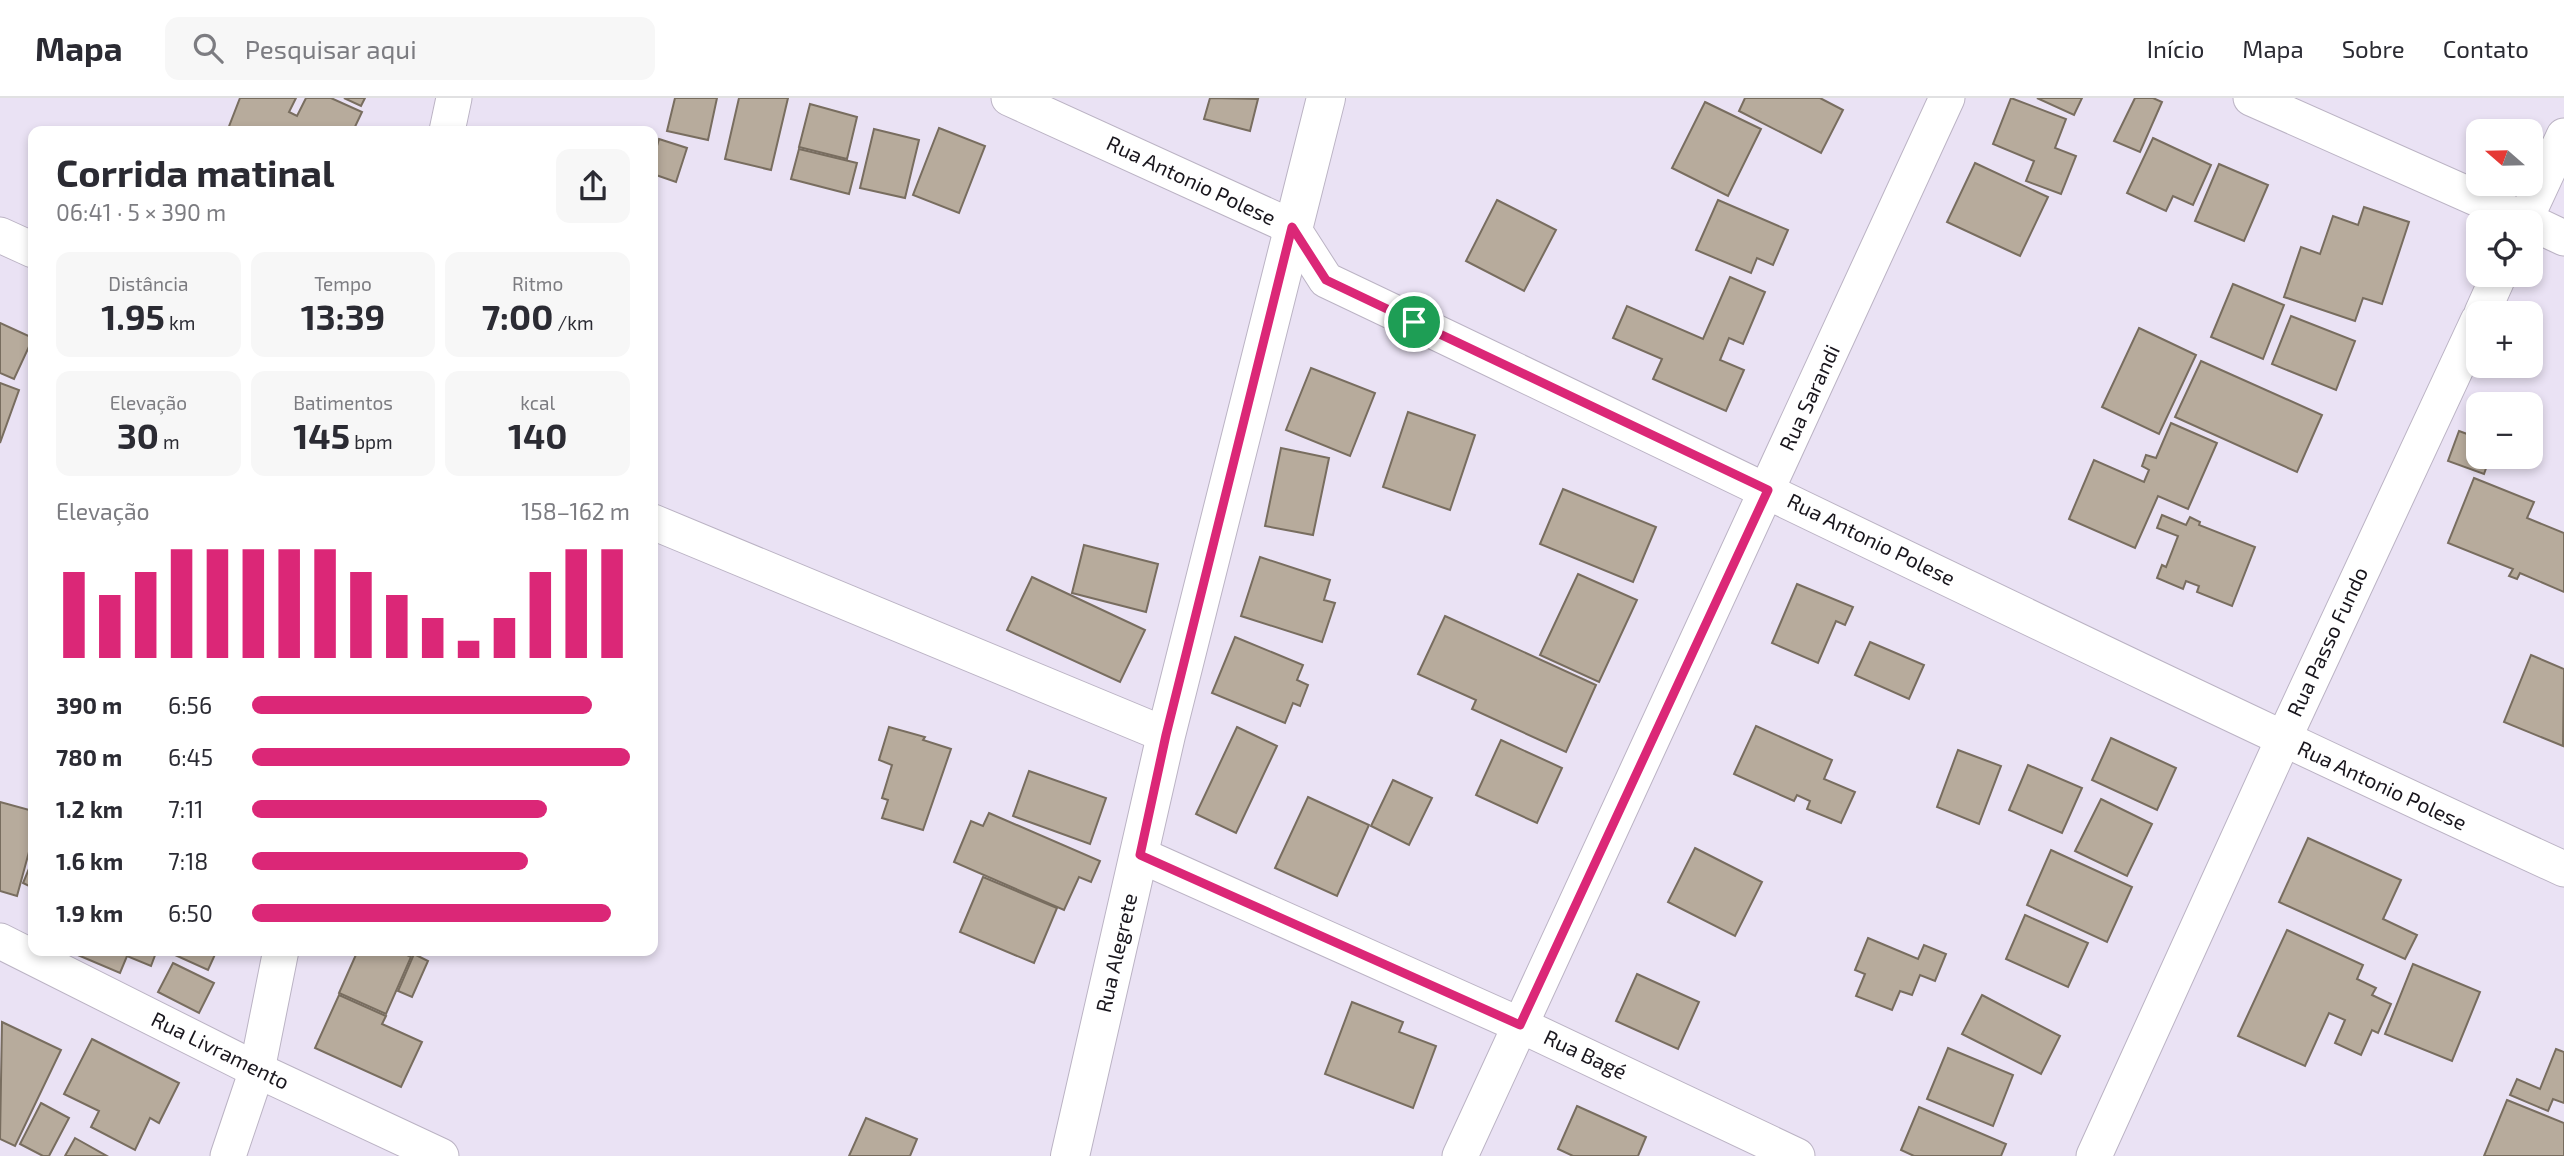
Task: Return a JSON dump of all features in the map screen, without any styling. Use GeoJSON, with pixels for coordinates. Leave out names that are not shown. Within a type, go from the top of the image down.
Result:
{"type":"FeatureCollection","features":[{"type":"Feature","properties":{"kind":"street"},"geometry":{"type":"LineString","coordinates":[[448,126],[454,98]]}},
{"type":"Feature","properties":{"kind":"street","name":"Rua Antonio Polese"},"geometry":{"type":"LineString","coordinates":[[1009,98],[1292,227],[1326,280],[1768,490],[2283,740],[2564,869]]}},
{"type":"Feature","properties":{"kind":"street","name":"Rua Alegrete"},"geometry":{"type":"LineString","coordinates":[[1070,1156],[1166,735],[1326,98]]}},
{"type":"Feature","properties":{"kind":"street","name":"Rua Sarandi"},"geometry":{"type":"LineString","coordinates":[[1460,1156],[1947,98]]}},
{"type":"Feature","properties":{"kind":"street"},"geometry":{"type":"LineString","coordinates":[[2251,98],[2500,210]]}},
{"type":"Feature","properties":{"kind":"street"},"geometry":{"type":"LineString","coordinates":[[2532,210],[2564,136]]}},
{"type":"Feature","properties":{"kind":"street"},"geometry":{"type":"LineString","coordinates":[[2543,229],[2564,238]]}},
{"type":"Feature","properties":{"kind":"street"},"geometry":{"type":"LineString","coordinates":[[0,235],[28,248]]}},
{"type":"Feature","properties":{"kind":"street","name":"Rua Passo Fundo"},"geometry":{"type":"LineString","coordinates":[[2094,1156],[2466,347]]}},
{"type":"Feature","properties":{"kind":"street"},"geometry":{"type":"LineString","coordinates":[[658,524],[1166,735]]}},
{"type":"Feature","properties":{"kind":"street","name":"Rua Bagé"},"geometry":{"type":"LineString","coordinates":[[1140,855],[1520,1025],[1797,1156]]}},
{"type":"Feature","properties":{"kind":"street","name":"Rua Livramento"},"geometry":{"type":"LineString","coordinates":[[0,941],[28,955]]}},
{"type":"Feature","properties":{"kind":"street","name":"Rua Livramento"},"geometry":{"type":"LineString","coordinates":[[30,956],[257,1070],[441,1156]]}},
{"type":"Feature","properties":{"kind":"street"},"geometry":{"type":"LineString","coordinates":[[228,1156],[257,1070],[280,956]]}},
{"type":"Feature","properties":{"kind":"building"},"geometry":{"type":"Polygon","coordinates":[[[240,98],[296,98],[289,112],[297,116],[306,98],[331,98],[362,112],[355,126],[229,126],[240,98]]]}},
{"type":"Feature","properties":{"kind":"building"},"geometry":{"type":"Polygon","coordinates":[[[344,98],[365,98],[361,106],[344,98]]]}},
{"type":"Feature","properties":{"kind":"building"},"geometry":{"type":"Polygon","coordinates":[[[675,98],[717,98],[708,140],[667,131],[675,98]]]}},
{"type":"Feature","properties":{"kind":"building"},"geometry":{"type":"Polygon","coordinates":[[[739,98],[788,98],[771,170],[725,159],[739,98]]]}},
{"type":"Feature","properties":{"kind":"building"},"geometry":{"type":"Polygon","coordinates":[[[1210,98],[1258,99],[1250,131],[1204,119],[1210,98]]]}},
{"type":"Feature","properties":{"kind":"building"},"geometry":{"type":"Polygon","coordinates":[[[1745,98],[1820,98],[1843,110],[1821,153],[1739,111],[1745,98]]]}},
{"type":"Feature","properties":{"kind":"building"},"geometry":{"type":"Polygon","coordinates":[[[2011,98],[2066,119],[2055,148],[2076,156],[2061,194],[2026,181],[2034,161],[1993,144],[2011,98]]]}},
{"type":"Feature","properties":{"kind":"building"},"geometry":{"type":"Polygon","coordinates":[[[2037,98],[2082,98],[2074,115],[2037,98]]]}},
{"type":"Feature","properties":{"kind":"building"},"geometry":{"type":"Polygon","coordinates":[[[2135,98],[2153,98],[2162,102],[2140,152],[2114,141],[2135,98]]]}},
{"type":"Feature","properties":{"kind":"building"},"geometry":{"type":"Polygon","coordinates":[[[1705,102],[1761,129],[1728,196],[1672,168],[1705,102]]]}},
{"type":"Feature","properties":{"kind":"building"},"geometry":{"type":"Polygon","coordinates":[[[810,104],[857,117],[847,159],[799,147],[810,104]]]}},
{"type":"Feature","properties":{"kind":"building"},"geometry":{"type":"Polygon","coordinates":[[[939,128],[985,146],[959,213],[913,195],[939,128]]]}},
{"type":"Feature","properties":{"kind":"building"},"geometry":{"type":"Polygon","coordinates":[[[874,129],[919,140],[905,198],[860,188],[874,129]]]}},
{"type":"Feature","properties":{"kind":"building"},"geometry":{"type":"Polygon","coordinates":[[[2153,138],[2211,165],[2193,205],[2173,196],[2166,211],[2127,193],[2153,138]]]}},
{"type":"Feature","properties":{"kind":"building"},"geometry":{"type":"Polygon","coordinates":[[[659,139],[687,148],[676,182],[658,176],[659,139]]]}},
{"type":"Feature","properties":{"kind":"building"},"geometry":{"type":"Polygon","coordinates":[[[799,149],[857,163],[849,194],[791,179],[799,149]]]}},
{"type":"Feature","properties":{"kind":"building"},"geometry":{"type":"Polygon","coordinates":[[[1975,163],[2048,197],[2020,256],[1947,222],[1975,163]]]}},
{"type":"Feature","properties":{"kind":"building"},"geometry":{"type":"Polygon","coordinates":[[[2219,164],[2268,185],[2244,241],[2195,221],[2219,164]]]}},
{"type":"Feature","properties":{"kind":"building"},"geometry":{"type":"Polygon","coordinates":[[[1497,200],[1556,230],[1524,291],[1466,261],[1497,200]]]}},
{"type":"Feature","properties":{"kind":"building"},"geometry":{"type":"Polygon","coordinates":[[[1718,200],[1788,230],[1773,265],[1757,258],[1751,273],[1696,250],[1718,200]]]}},
{"type":"Feature","properties":{"kind":"building"},"geometry":{"type":"Polygon","coordinates":[[[2364,207],[2409,222],[2382,304],[2363,298],[2355,321],[2284,297],[2301,247],[2320,254],[2333,216],[2358,225],[2364,207]]]}},
{"type":"Feature","properties":{"kind":"building"},"geometry":{"type":"Polygon","coordinates":[[[1730,277],[1765,292],[1743,344],[1729,338],[1720,360],[1744,370],[1726,411],[1653,379],[1662,359],[1613,338],[1627,306],[1703,339],[1730,277]]]}},
{"type":"Feature","properties":{"kind":"building"},"geometry":{"type":"Polygon","coordinates":[[[2233,284],[2284,305],[2263,359],[2211,337],[2233,284]]]}},
{"type":"Feature","properties":{"kind":"building"},"geometry":{"type":"Polygon","coordinates":[[[2291,316],[2355,341],[2336,390],[2272,364],[2291,316]]]}},
{"type":"Feature","properties":{"kind":"building"},"geometry":{"type":"Polygon","coordinates":[[[0,323],[28,336],[28,349],[14,379],[0,373],[0,323]]]}},
{"type":"Feature","properties":{"kind":"building"},"geometry":{"type":"Polygon","coordinates":[[[2139,328],[2196,355],[2159,434],[2102,407],[2139,328]]]}},
{"type":"Feature","properties":{"kind":"building"},"geometry":{"type":"Polygon","coordinates":[[[2201,361],[2322,415],[2297,472],[2175,417],[2201,361]]]}},
{"type":"Feature","properties":{"kind":"building"},"geometry":{"type":"Polygon","coordinates":[[[1311,368],[1375,393],[1350,456],[1286,430],[1311,368]]]}},
{"type":"Feature","properties":{"kind":"building"},"geometry":{"type":"Polygon","coordinates":[[[0,383],[19,390],[0,443],[0,383]]]}},
{"type":"Feature","properties":{"kind":"building"},"geometry":{"type":"Polygon","coordinates":[[[1408,412],[1475,435],[1450,510],[1383,487],[1408,412]]]}},
{"type":"Feature","properties":{"kind":"building"},"geometry":{"type":"Polygon","coordinates":[[[2171,423],[2217,443],[2188,509],[2158,496],[2135,548],[2069,519],[2094,460],[2144,482],[2149,470],[2142,466],[2146,455],[2156,458],[2171,423]]]}},
{"type":"Feature","properties":{"kind":"building"},"geometry":{"type":"Polygon","coordinates":[[[2459,431],[2466,434],[2466,468],[2448,461],[2459,431]]]}},
{"type":"Feature","properties":{"kind":"building"},"geometry":{"type":"Polygon","coordinates":[[[1281,448],[1329,458],[1313,535],[1265,526],[1281,448]]]}},
{"type":"Feature","properties":{"kind":"building"},"geometry":{"type":"Polygon","coordinates":[[[2470,469],[2486,469],[2484,474],[2470,469]]]}},
{"type":"Feature","properties":{"kind":"building"},"geometry":{"type":"Polygon","coordinates":[[[2474,478],[2534,502],[2527,518],[2564,533],[2564,592],[2520,573],[2517,579],[2509,576],[2513,569],[2448,543],[2474,478]]]}},
{"type":"Feature","properties":{"kind":"building"},"geometry":{"type":"Polygon","coordinates":[[[1563,489],[1656,527],[1633,582],[1540,544],[1563,489]]]}},
{"type":"Feature","properties":{"kind":"building"},"geometry":{"type":"Polygon","coordinates":[[[2162,515],[2186,525],[2190,517],[2200,522],[2199,525],[2255,547],[2232,606],[2197,592],[2199,586],[2186,581],[2183,589],[2157,578],[2162,565],[2166,567],[2178,536],[2157,528],[2162,515]]]}},
{"type":"Feature","properties":{"kind":"building"},"geometry":{"type":"Polygon","coordinates":[[[1084,545],[1158,564],[1146,612],[1072,593],[1084,545]]]}},
{"type":"Feature","properties":{"kind":"building"},"geometry":{"type":"Polygon","coordinates":[[[1260,557],[1330,580],[1324,600],[1335,603],[1322,642],[1241,616],[1260,557]]]}},
{"type":"Feature","properties":{"kind":"building"},"geometry":{"type":"Polygon","coordinates":[[[1578,574],[1637,600],[1599,682],[1540,655],[1578,574]]]}},
{"type":"Feature","properties":{"kind":"building"},"geometry":{"type":"Polygon","coordinates":[[[1032,577],[1145,630],[1120,682],[1007,630],[1032,577]]]}},
{"type":"Feature","properties":{"kind":"building"},"geometry":{"type":"Polygon","coordinates":[[[1797,584],[1853,607],[1845,625],[1836,621],[1818,663],[1772,643],[1797,584]]]}},
{"type":"Feature","properties":{"kind":"building"},"geometry":{"type":"Polygon","coordinates":[[[1445,616],[1596,685],[1566,752],[1472,709],[1476,700],[1418,674],[1445,616]]]}},
{"type":"Feature","properties":{"kind":"building"},"geometry":{"type":"Polygon","coordinates":[[[1235,637],[1303,665],[1297,680],[1308,685],[1300,706],[1293,703],[1285,723],[1212,693],[1235,637]]]}},
{"type":"Feature","properties":{"kind":"building"},"geometry":{"type":"Polygon","coordinates":[[[1870,642],[1924,665],[1909,699],[1855,675],[1870,642]]]}},
{"type":"Feature","properties":{"kind":"building"},"geometry":{"type":"Polygon","coordinates":[[[2531,655],[2564,669],[2563,746],[2504,722],[2531,655]]]}},
{"type":"Feature","properties":{"kind":"building"},"geometry":{"type":"Polygon","coordinates":[[[1756,726],[1832,760],[1824,779],[1855,792],[1841,823],[1807,809],[1810,801],[1797,795],[1794,801],[1734,774],[1756,726]]]}},
{"type":"Feature","properties":{"kind":"building"},"geometry":{"type":"Polygon","coordinates":[[[889,727],[925,737],[923,740],[951,749],[923,830],[882,818],[888,800],[882,798],[892,765],[879,760],[889,727]]]}},
{"type":"Feature","properties":{"kind":"building"},"geometry":{"type":"Polygon","coordinates":[[[1237,727],[1277,746],[1236,833],[1196,814],[1237,727]]]}},
{"type":"Feature","properties":{"kind":"building"},"geometry":{"type":"Polygon","coordinates":[[[2111,738],[2176,768],[2157,810],[2092,780],[2111,738]]]}},
{"type":"Feature","properties":{"kind":"building"},"geometry":{"type":"Polygon","coordinates":[[[1501,740],[1562,768],[1537,823],[1476,795],[1501,740]]]}},
{"type":"Feature","properties":{"kind":"building"},"geometry":{"type":"Polygon","coordinates":[[[1958,750],[2001,766],[1979,824],[1937,807],[1958,750]]]}},
{"type":"Feature","properties":{"kind":"building"},"geometry":{"type":"Polygon","coordinates":[[[2028,765],[2082,788],[2062,833],[2009,810],[2028,765]]]}},
{"type":"Feature","properties":{"kind":"building"},"geometry":{"type":"Polygon","coordinates":[[[1029,771],[1106,798],[1090,844],[1013,816],[1029,771]]]}},
{"type":"Feature","properties":{"kind":"building"},"geometry":{"type":"Polygon","coordinates":[[[1393,780],[1432,798],[1409,845],[1371,826],[1393,780]]]}},
{"type":"Feature","properties":{"kind":"building"},"geometry":{"type":"Polygon","coordinates":[[[1308,797],[1369,825],[1337,896],[1275,868],[1308,797]]]}},
{"type":"Feature","properties":{"kind":"building"},"geometry":{"type":"Polygon","coordinates":[[[2101,799],[2152,824],[2127,876],[2075,851],[2101,799]]]}},
{"type":"Feature","properties":{"kind":"building"},"geometry":{"type":"Polygon","coordinates":[[[0,802],[28,810],[28,855],[17,896],[0,891],[0,802]]]}},
{"type":"Feature","properties":{"kind":"building"},"geometry":{"type":"Polygon","coordinates":[[[989,813],[1100,861],[1091,882],[1079,877],[1064,910],[954,862],[971,821],[983,826],[989,813]]]}},
{"type":"Feature","properties":{"kind":"building"},"geometry":{"type":"Polygon","coordinates":[[[2308,838],[2401,880],[2383,919],[2417,935],[2405,959],[2279,902],[2308,838]]]}},
{"type":"Feature","properties":{"kind":"building"},"geometry":{"type":"Polygon","coordinates":[[[1695,848],[1762,882],[1735,936],[1668,902],[1695,848]]]}},
{"type":"Feature","properties":{"kind":"building"},"geometry":{"type":"Polygon","coordinates":[[[2051,850],[2132,887],[2107,942],[2027,905],[2051,850]]]}},
{"type":"Feature","properties":{"kind":"building"},"geometry":{"type":"Polygon","coordinates":[[[28,871],[28,886],[23,883],[28,871]]]}},
{"type":"Feature","properties":{"kind":"building"},"geometry":{"type":"Polygon","coordinates":[[[983,877],[1057,908],[1034,963],[960,932],[983,877]]]}},
{"type":"Feature","properties":{"kind":"building"},"geometry":{"type":"Polygon","coordinates":[[[2025,915],[2088,943],[2068,987],[2006,959],[2025,915]]]}},
{"type":"Feature","properties":{"kind":"building"},"geometry":{"type":"Polygon","coordinates":[[[2287,930],[2363,965],[2357,979],[2376,988],[2372,995],[2391,1004],[2378,1033],[2372,1030],[2361,1055],[2335,1043],[2345,1020],[2329,1013],[2305,1066],[2238,1036],[2287,930]]]}},
{"type":"Feature","properties":{"kind":"building"},"geometry":{"type":"Polygon","coordinates":[[[1868,938],[1918,959],[1924,945],[1946,954],[1935,981],[1920,975],[1912,995],[1900,991],[1892,1010],[1856,996],[1865,974],[1855,970],[1868,938]]]}},
{"type":"Feature","properties":{"kind":"building"},"geometry":{"type":"Polygon","coordinates":[[[80,956],[127,956],[120,973],[80,956]]]}},
{"type":"Feature","properties":{"kind":"building"},"geometry":{"type":"Polygon","coordinates":[[[127,956],[155,956],[151,966],[127,956]]]}},
{"type":"Feature","properties":{"kind":"building"},"geometry":{"type":"Polygon","coordinates":[[[177,956],[214,956],[208,970],[177,956]]]}},
{"type":"Feature","properties":{"kind":"building"},"geometry":{"type":"Polygon","coordinates":[[[355,956],[411,957],[386,1014],[339,993],[355,956]]]}},
{"type":"Feature","properties":{"kind":"building"},"geometry":{"type":"Polygon","coordinates":[[[413,956],[428,961],[412,997],[398,991],[413,956]]]}},
{"type":"Feature","properties":{"kind":"building"},"geometry":{"type":"Polygon","coordinates":[[[173,963],[214,983],[199,1013],[158,992],[173,963]]]}},
{"type":"Feature","properties":{"kind":"building"},"geometry":{"type":"Polygon","coordinates":[[[2413,964],[2480,992],[2452,1061],[2385,1034],[2413,964]]]}},
{"type":"Feature","properties":{"kind":"building"},"geometry":{"type":"Polygon","coordinates":[[[1637,974],[1699,1002],[1678,1049],[1616,1021],[1637,974]]]}},
{"type":"Feature","properties":{"kind":"building"},"geometry":{"type":"Polygon","coordinates":[[[339,995],[386,1016],[382,1024],[422,1042],[401,1087],[315,1048],[339,995]]]}},
{"type":"Feature","properties":{"kind":"building"},"geometry":{"type":"Polygon","coordinates":[[[1982,995],[2060,1036],[2041,1074],[1962,1034],[1982,995]]]}},
{"type":"Feature","properties":{"kind":"building"},"geometry":{"type":"Polygon","coordinates":[[[1352,1002],[1403,1022],[1399,1032],[1436,1046],[1413,1108],[1325,1074],[1352,1002]]]}},
{"type":"Feature","properties":{"kind":"building"},"geometry":{"type":"Polygon","coordinates":[[[2,1022],[61,1050],[15,1146],[0,1139],[2,1022]]]}},
{"type":"Feature","properties":{"kind":"building"},"geometry":{"type":"Polygon","coordinates":[[[92,1039],[179,1083],[159,1123],[150,1118],[135,1150],[91,1127],[99,1111],[64,1094],[92,1039]]]}},
{"type":"Feature","properties":{"kind":"building"},"geometry":{"type":"Polygon","coordinates":[[[1948,1048],[2013,1075],[1993,1126],[1927,1099],[1948,1048]]]}},
{"type":"Feature","properties":{"kind":"building"},"geometry":{"type":"Polygon","coordinates":[[[2556,1049],[2564,1052],[2564,1103],[2553,1099],[2548,1111],[2510,1095],[2517,1079],[2540,1089],[2556,1049]]]}},
{"type":"Feature","properties":{"kind":"building"},"geometry":{"type":"Polygon","coordinates":[[[2507,1100],[2564,1123],[2564,1156],[2484,1156],[2507,1100]]]}},
{"type":"Feature","properties":{"kind":"building"},"geometry":{"type":"Polygon","coordinates":[[[41,1103],[69,1118],[49,1156],[43,1156],[20,1144],[41,1103]]]}},
{"type":"Feature","properties":{"kind":"building"},"geometry":{"type":"Polygon","coordinates":[[[1577,1106],[1646,1137],[1638,1156],[1573,1156],[1558,1149],[1577,1106]]]}},
{"type":"Feature","properties":{"kind":"building"},"geometry":{"type":"Polygon","coordinates":[[[1919,1107],[2006,1144],[2001,1156],[1914,1156],[1901,1150],[1919,1107]]]}},
{"type":"Feature","properties":{"kind":"building"},"geometry":{"type":"Polygon","coordinates":[[[866,1118],[917,1139],[910,1156],[849,1156],[866,1118]]]}},
{"type":"Feature","properties":{"kind":"building"},"geometry":{"type":"Polygon","coordinates":[[[75,1138],[107,1156],[65,1156],[75,1138]]]}},
{"type":"Feature","properties":{"kind":"route"},"geometry":{"type":"LineString","coordinates":[[1292,227],[1326,280],[1414,322],[1768,490],[1520,1025],[1140,855],[1166,735],[1292,227]]}}]}
